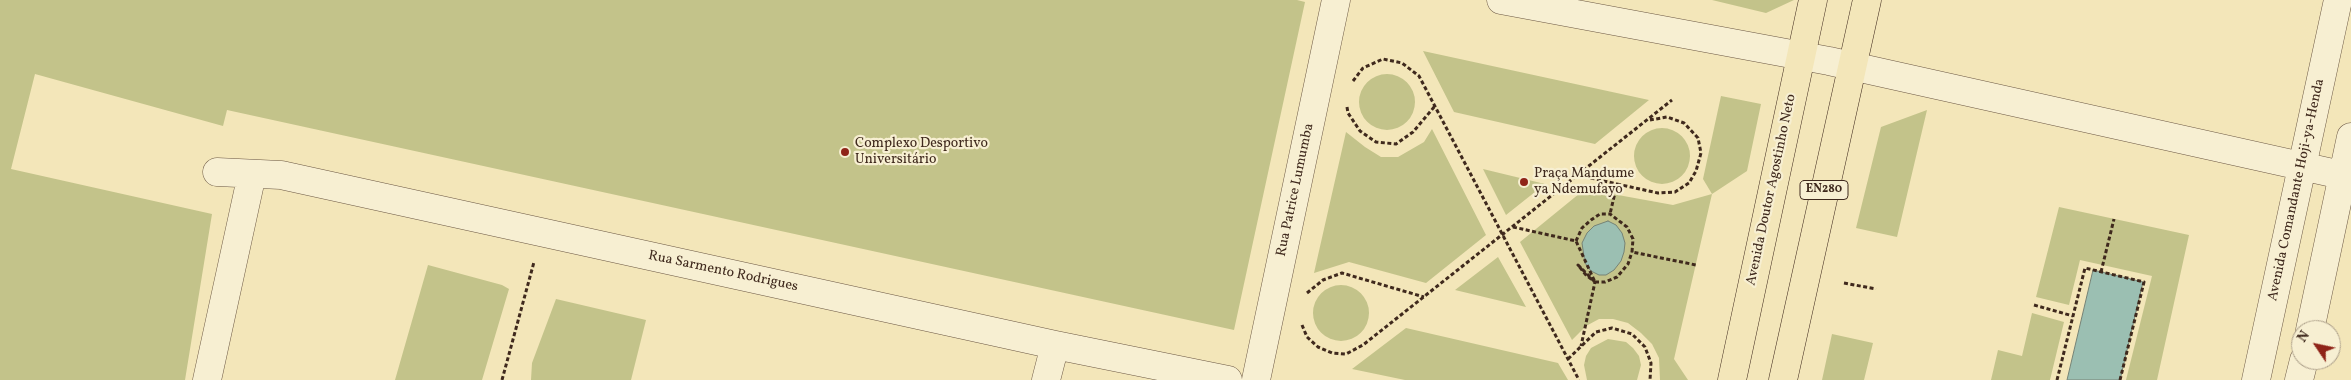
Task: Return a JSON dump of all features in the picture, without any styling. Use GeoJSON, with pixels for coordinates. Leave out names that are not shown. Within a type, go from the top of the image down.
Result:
{"type":"FeatureCollection","features":[{"type":"Feature","properties":{"kind":"main road","name":"Avenida Doutor Agostinho Neto"},"geometry":{"type":"LineString","coordinates":[[1732,380],[1813,0]]}},
{"type":"Feature","properties":{"kind":"main road","name":"EN280"},"geometry":{"type":"LineString","coordinates":[[1783,380],[1867,0]]}},
{"type":"Feature","properties":{"kind":"street","name":"Rua Patrice Lumumba"},"geometry":{"type":"LineString","coordinates":[[1256,380],[1336,0]]}},
{"type":"Feature","properties":{"kind":"street"},"geometry":{"type":"LineString","coordinates":[[1501,0],[1801,55],[2347,176]]}},
{"type":"Feature","properties":{"kind":"street","name":"Avenida Comandante Hoji-ya-Henda"},"geometry":{"type":"LineString","coordinates":[[2256,380],[2338,0]]}},
{"type":"Feature","properties":{"kind":"street"},"geometry":{"type":"LineString","coordinates":[[2312,320],[2347,176],[2351,137]]}},
{"type":"Feature","properties":{"kind":"street","name":"Rua Sarmento Rodrigues"},"geometry":{"type":"LineString","coordinates":[[217,172],[281,175],[1055,345],[1228,380]]}},
{"type":"Feature","properties":{"kind":"street"},"geometry":{"type":"LineString","coordinates":[[207,380],[252,174]]}},
{"type":"Feature","properties":{"kind":"street"},"geometry":{"type":"LineString","coordinates":[[1046,380],[1055,345]]}},
{"type":"Feature","properties":{"kind":"path"},"geometry":{"type":"LineString","coordinates":[[1352,82],[1363,68],[1383,59],[1402,64],[1419,76],[1579,380]]}},
{"type":"Feature","properties":{"kind":"path"},"geometry":{"type":"LineString","coordinates":[[1302,324],[1307,337],[1318,347],[1332,353],[1346,354],[1364,346],[1672,100]]}},
{"type":"Feature","properties":{"kind":"path"},"geometry":{"type":"LineString","coordinates":[[1347,105],[1348,113],[1360,131],[1376,142],[1396,144],[1413,132],[1435,106]]}},
{"type":"Feature","properties":{"kind":"path"},"geometry":{"type":"LineString","coordinates":[[1578,175],[1658,193],[1675,192],[1689,183],[1696,171],[1701,153],[1698,138],[1684,123],[1667,117],[1648,120]]}},
{"type":"Feature","properties":{"kind":"path"},"geometry":{"type":"LineString","coordinates":[[1610,214],[1617,184]]}},
{"type":"Feature","properties":{"kind":"path"},"geometry":{"type":"LineString","coordinates":[[1581,346],[1595,282],[1576,241],[1582,228],[1591,220],[1600,214],[1610,214],[1620,219],[1627,227],[1633,239],[1632,252],[1628,264],[1617,277],[1605,282],[1595,282],[1586,275],[1578,265],[1595,282]]}},
{"type":"Feature","properties":{"kind":"path"},"geometry":{"type":"LineString","coordinates":[[2101,272],[2114,219]]}},
{"type":"Feature","properties":{"kind":"path"},"geometry":{"type":"LineString","coordinates":[[1513,227],[1576,241]]}},
{"type":"Feature","properties":{"kind":"path"},"geometry":{"type":"LineString","coordinates":[[502,380],[542,232]]}},
{"type":"Feature","properties":{"kind":"path"},"geometry":{"type":"LineString","coordinates":[[1632,252],[1696,265]]}},
{"type":"Feature","properties":{"kind":"path"},"geometry":{"type":"LineString","coordinates":[[2058,380],[2085,268],[2144,282],[2120,380]]}},
{"type":"Feature","properties":{"kind":"path"},"geometry":{"type":"LineString","coordinates":[[1305,300],[1308,292],[1322,280],[1342,273],[1424,298]]}},
{"type":"Feature","properties":{"kind":"path"},"geometry":{"type":"LineString","coordinates":[[1844,283],[1876,289]]}},
{"type":"Feature","properties":{"kind":"path"},"geometry":{"type":"LineString","coordinates":[[2034,306],[2073,316]]}},
{"type":"Feature","properties":{"kind":"path"},"geometry":{"type":"LineString","coordinates":[[1568,359],[1596,332],[1612,328],[1632,334],[1645,347],[1651,363],[1650,380]]}},
{"type":"Feature","properties":{"kind":"green space","name":"Complexo Desportivo Universitário"},"geometry":{"type":"Polygon","coordinates":[[[0,0],[1297,0],[1305,2],[1234,330],[227,110],[223,126],[35,74],[11,169],[212,214],[185,380],[0,380],[0,0]]]}},
{"type":"Feature","properties":{"kind":"green space"},"geometry":{"type":"Polygon","coordinates":[[[1712,0],[1794,0],[1766,13],[1712,0]]]}},
{"type":"Feature","properties":{"kind":"green space"},"geometry":{"type":"Polygon","coordinates":[[[1423,51],[1649,100],[1595,144],[1454,112],[1423,51]]]}},
{"type":"Feature","properties":{"kind":"green space"},"geometry":{"type":"Polygon","coordinates":[[[1381,74],[1393,74],[1403,78],[1411,86],[1415,102],[1411,118],[1403,126],[1393,130],[1381,130],[1371,126],[1363,118],[1359,108],[1359,96],[1363,86],[1371,78],[1381,74]]]}},
{"type":"Feature","properties":{"kind":"green space"},"geometry":{"type":"Polygon","coordinates":[[[1721,96],[1761,104],[1747,171],[1712,194],[1703,179],[1721,96]]]}},
{"type":"Feature","properties":{"kind":"green space"},"geometry":{"type":"Polygon","coordinates":[[[1927,110],[1897,237],[1856,228],[1881,127],[1927,110]]]}},
{"type":"Feature","properties":{"kind":"green space"},"geometry":{"type":"Polygon","coordinates":[[[1656,128],[1668,128],[1678,132],[1686,140],[1690,156],[1686,172],[1678,180],[1668,184],[1656,184],[1646,180],[1638,172],[1634,162],[1634,150],[1638,140],[1646,132],[1656,128]]]}},
{"type":"Feature","properties":{"kind":"green space"},"geometry":{"type":"Polygon","coordinates":[[[1432,129],[1486,235],[1426,283],[1349,262],[1314,273],[1346,132],[1381,157],[1398,157],[1424,142],[1432,129]]]}},
{"type":"Feature","properties":{"kind":"green space"},"geometry":{"type":"Polygon","coordinates":[[[1483,169],[1545,184],[1506,215],[1483,169]]]}},
{"type":"Feature","properties":{"kind":"green space"},"geometry":{"type":"Polygon","coordinates":[[[1585,189],[1673,205],[1712,194],[1674,359],[1688,380],[1660,380],[1659,358],[1652,344],[1628,323],[1613,319],[1599,319],[1586,326],[1572,340],[1520,242],[1585,189]]]}},
{"type":"Feature","properties":{"kind":"green space"},"geometry":{"type":"Polygon","coordinates":[[[2059,207],[2189,235],[2157,380],[2126,380],[2152,276],[2080,260],[2069,305],[2036,297],[2059,207]]]}},
{"type":"Feature","properties":{"kind":"green space"},"geometry":{"type":"Polygon","coordinates":[[[1498,257],[1526,307],[1455,290],[1498,257]]]}},
{"type":"Feature","properties":{"kind":"green space"},"geometry":{"type":"Polygon","coordinates":[[[428,265],[502,285],[509,289],[482,380],[395,380],[428,265]]]}},
{"type":"Feature","properties":{"kind":"green space"},"geometry":{"type":"Polygon","coordinates":[[[1335,285],[1347,285],[1357,289],[1365,297],[1369,313],[1365,329],[1357,337],[1347,341],[1335,341],[1325,337],[1317,329],[1313,319],[1313,307],[1317,297],[1325,289],[1335,285]]]}},
{"type":"Feature","properties":{"kind":"green space"},"geometry":{"type":"Polygon","coordinates":[[[556,299],[646,320],[631,380],[531,380],[532,363],[556,299]]]}},
{"type":"Feature","properties":{"kind":"green space"},"geometry":{"type":"Polygon","coordinates":[[[2032,313],[2064,322],[2050,380],[1991,380],[1998,350],[2022,356],[2032,313]]]}},
{"type":"Feature","properties":{"kind":"green space"},"geometry":{"type":"Polygon","coordinates":[[[1406,328],[1558,363],[1568,380],[1405,380],[1352,369],[1406,328]]]}},
{"type":"Feature","properties":{"kind":"green space"},"geometry":{"type":"Polygon","coordinates":[[[1832,334],[1873,343],[1864,380],[1822,380],[1832,334]]]}},
{"type":"Feature","properties":{"kind":"green space"},"geometry":{"type":"Polygon","coordinates":[[[1608,339],[1626,342],[1639,356],[1641,365],[1637,380],[1587,380],[1584,365],[1586,356],[1591,348],[1608,339]]]}},
{"type":"Feature","properties":{"kind":"water"},"geometry":{"type":"Polygon","coordinates":[[[1608,221],[1616,225],[1622,233],[1625,243],[1624,252],[1621,261],[1614,270],[1606,275],[1599,275],[1591,271],[1585,263],[1582,243],[1587,233],[1594,226],[1608,221]]]}},
{"type":"Feature","properties":{"kind":"water"},"geometry":{"type":"Polygon","coordinates":[[[2093,270],[2143,282],[2120,380],[2067,380],[2093,270]]]}},
{"type":"Feature","properties":{"kind":"place","name":"Complexo Desportivo Universitário"},"geometry":{"type":"Point","coordinates":[845,152]}},
{"type":"Feature","properties":{"kind":"place","name":"Praça Mandume ya Ndemufayo"},"geometry":{"type":"Point","coordinates":[1524,182]}}]}
